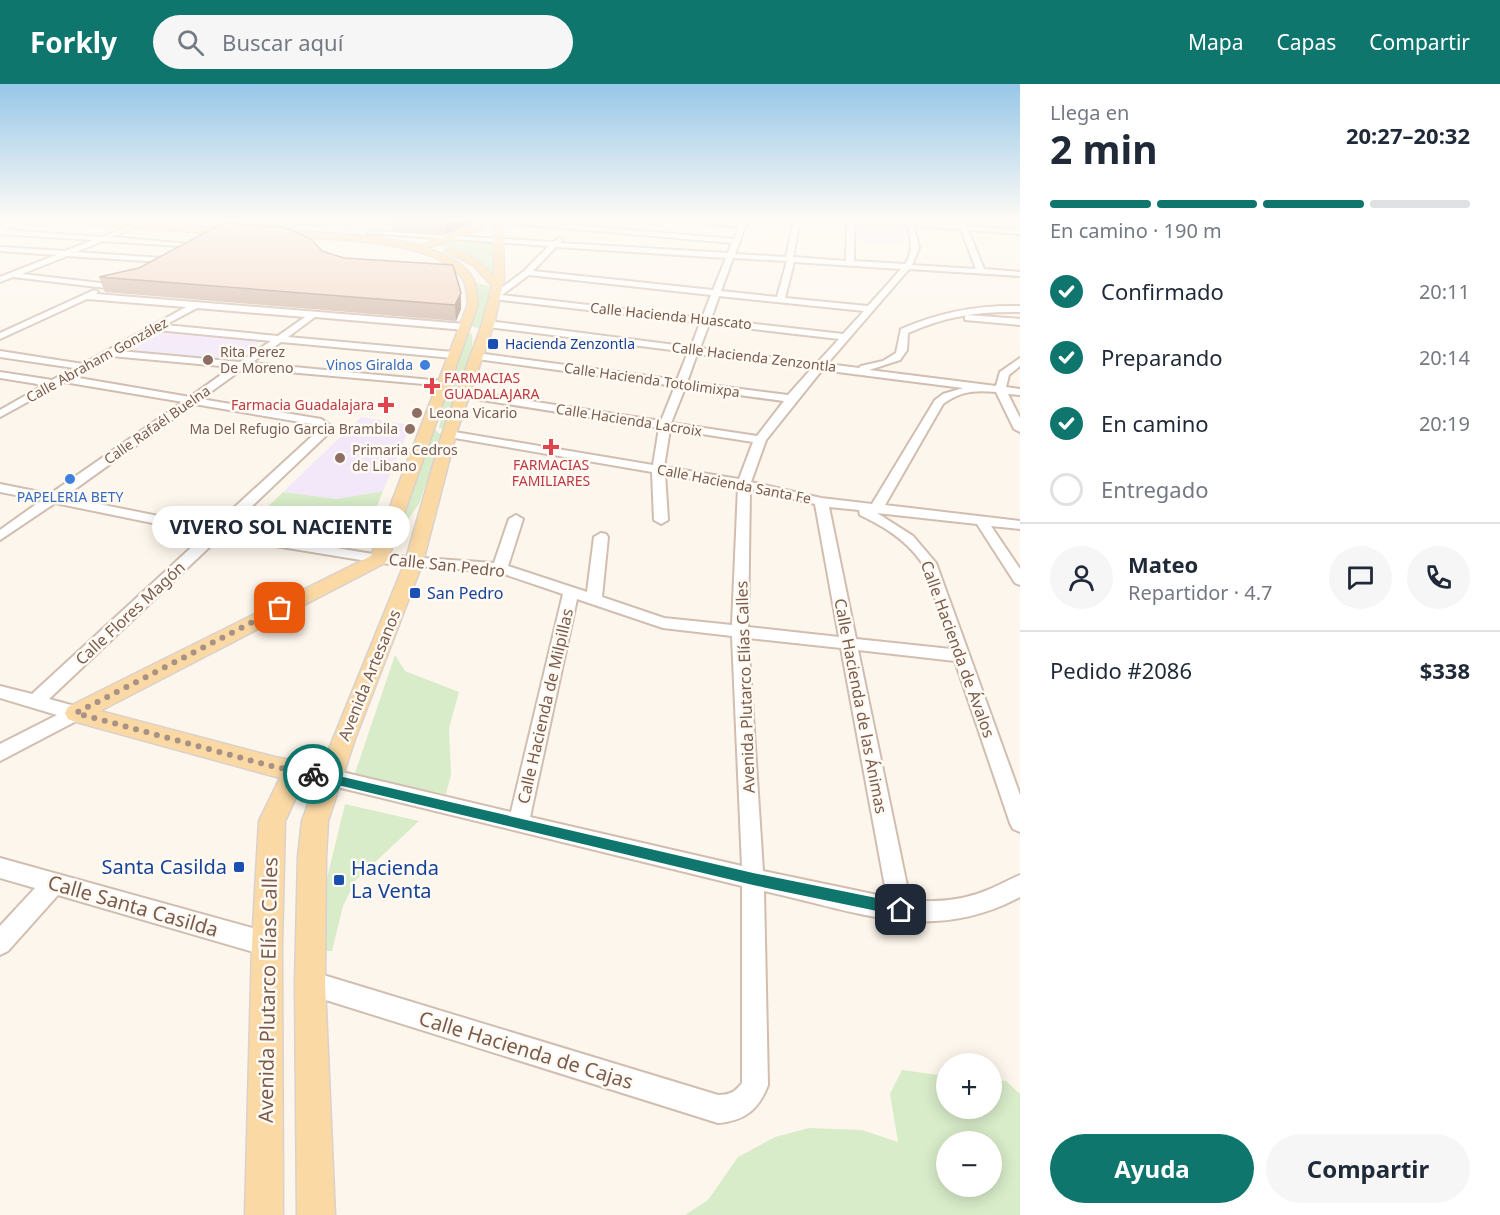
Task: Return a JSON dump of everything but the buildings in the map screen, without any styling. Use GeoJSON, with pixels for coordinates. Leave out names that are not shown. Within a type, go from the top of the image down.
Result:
{"type":"FeatureCollection","features":[{"type":"Feature","properties":{"kind":"main road"},"geometry":{"type":"LineString","coordinates":[[480,272],[497,292]]}},
{"type":"Feature","properties":{"kind":"main road","name":"Avenida Artesanos"},"geometry":{"type":"LineString","coordinates":[[316,1215],[310,983],[315,821],[329,777],[414,562],[449,434],[486,330],[497,292],[498,272]]}},
{"type":"Feature","properties":{"kind":"main road"},"geometry":{"type":"LineString","coordinates":[[464,273],[497,292]]}},
{"type":"Feature","properties":{"kind":"main road"},"geometry":{"type":"LineString","coordinates":[[76,713],[379,559],[473,304],[475,293],[464,273]]}},
{"type":"Feature","properties":{"kind":"main road"},"geometry":{"type":"LineString","coordinates":[[497,292],[513,284]]}},
{"type":"Feature","properties":{"kind":"main road"},"geometry":{"type":"LineString","coordinates":[[465,327],[486,330]]}},
{"type":"Feature","properties":{"kind":"main road"},"geometry":{"type":"LineString","coordinates":[[441,387],[444,401],[437,428],[449,434]]}},
{"type":"Feature","properties":{"kind":"main road"},"geometry":{"type":"LineString","coordinates":[[76,713],[296,771],[329,777]]}},
{"type":"Feature","properties":{"kind":"main road","name":"Avenida Plutarco Elías Calles"},"geometry":{"type":"LineString","coordinates":[[264,1215],[267,944],[272,821],[296,771]]}},
{"type":"Feature","properties":{"kind":"street"},"geometry":{"type":"LineString","coordinates":[[0,280],[10,272],[107,286]]}},
{"type":"Feature","properties":{"kind":"street"},"geometry":{"type":"LineString","coordinates":[[661,520],[657,469],[665,425],[724,272]]}},
{"type":"Feature","properties":{"kind":"street"},"geometry":{"type":"LineString","coordinates":[[780,300],[787,272]]}},
{"type":"Feature","properties":{"kind":"street","name":"Avenida Plutarco Elías Calles"},"geometry":{"type":"LineString","coordinates":[[743,1104],[755,1085],[753,879],[740,633],[744,484],[760,440],[791,399],[904,272]]}},
{"type":"Feature","properties":{"kind":"street"},"geometry":{"type":"LineString","coordinates":[[927,272],[1020,275]]}},
{"type":"Feature","properties":{"kind":"street"},"geometry":{"type":"LineString","coordinates":[[953,274],[974,272]]}},
{"type":"Feature","properties":{"kind":"street"},"geometry":{"type":"LineString","coordinates":[[989,272],[1020,275]]}},
{"type":"Feature","properties":{"kind":"street"},"geometry":{"type":"LineString","coordinates":[[513,284],[527,273],[870,309]]}},
{"type":"Feature","properties":{"kind":"street"},"geometry":{"type":"LineString","coordinates":[[0,336],[116,282]]}},
{"type":"Feature","properties":{"kind":"street","name":"Calle Hacienda Huascato"},"geometry":{"type":"LineString","coordinates":[[497,292],[846,337]]}},
{"type":"Feature","properties":{"kind":"street"},"geometry":{"type":"LineString","coordinates":[[86,296],[465,327]]}},
{"type":"Feature","properties":{"kind":"street","name":"Calle Abraham González"},"geometry":{"type":"LineString","coordinates":[[0,414],[195,305]]}},
{"type":"Feature","properties":{"kind":"street"},"geometry":{"type":"LineString","coordinates":[[855,370],[886,362],[898,356],[903,349],[904,331],[940,316],[969,309],[1020,309]]}},
{"type":"Feature","properties":{"kind":"street","name":"Calle Rafaél Buelna"},"geometry":{"type":"LineString","coordinates":[[0,536],[313,315]]}},
{"type":"Feature","properties":{"kind":"street"},"geometry":{"type":"LineString","coordinates":[[940,316],[1020,322]]}},
{"type":"Feature","properties":{"kind":"street"},"geometry":{"type":"LineString","coordinates":[[155,327],[453,355]]}},
{"type":"Feature","properties":{"kind":"street","name":"Calle Hacienda Zenzontla"},"geometry":{"type":"LineString","coordinates":[[486,330],[694,350],[1020,392]]}},
{"type":"Feature","properties":{"kind":"street"},"geometry":{"type":"LineString","coordinates":[[110,353],[441,387]]}},
{"type":"Feature","properties":{"kind":"street"},"geometry":{"type":"LineString","coordinates":[[0,354],[84,367]]}},
{"type":"Feature","properties":{"kind":"street","name":"Calle Hacienda Totolimixpa"},"geometry":{"type":"LineString","coordinates":[[477,356],[791,399]]}},
{"type":"Feature","properties":{"kind":"street"},"geometry":{"type":"LineString","coordinates":[[1020,361],[1004,374],[1000,389],[1020,429]]}},
{"type":"Feature","properties":{"kind":"street"},"geometry":{"type":"LineString","coordinates":[[2,375],[193,400]]}},
{"type":"Feature","properties":{"kind":"street"},"geometry":{"type":"LineString","coordinates":[[876,509],[939,402],[962,390],[981,388]]}},
{"type":"Feature","properties":{"kind":"street","name":"Calle Hacienda Lacroix"},"geometry":{"type":"LineString","coordinates":[[463,394],[760,440]]}},
{"type":"Feature","properties":{"kind":"street","name":"Calle Flores Magón"},"geometry":{"type":"LineString","coordinates":[[35,702],[327,431],[328,426],[321,422],[193,400]]}},
{"type":"Feature","properties":{"kind":"street","name":"Calle Hacienda Santa Fe"},"geometry":{"type":"LineString","coordinates":[[449,434],[744,484],[820,502],[1020,525]]}},
{"type":"Feature","properties":{"kind":"street","name":"Calle San Pedro"},"geometry":{"type":"LineString","coordinates":[[0,488],[216,532],[379,559],[500,568],[663,623],[962,656]]}},
{"type":"Feature","properties":{"kind":"street","name":"Calle Hacienda de las Ánimas"},"geometry":{"type":"LineString","coordinates":[[820,502],[901,910]]}},
{"type":"Feature","properties":{"kind":"street","name":"Calle Hacienda de Ávalos"},"geometry":{"type":"LineString","coordinates":[[855,507],[901,531],[921,551],[928,563],[1020,823]]}},
{"type":"Feature","properties":{"kind":"street"},"geometry":{"type":"LineString","coordinates":[[500,568],[516,519]]}},
{"type":"Feature","properties":{"kind":"street"},"geometry":{"type":"LineString","coordinates":[[980,519],[1020,580]]}},
{"type":"Feature","properties":{"kind":"street"},"geometry":{"type":"LineString","coordinates":[[594,599],[601,537]]}},
{"type":"Feature","properties":{"kind":"street","name":"Calle Hacienda de Milpillas"},"geometry":{"type":"LineString","coordinates":[[519,822],[571,591]]}},
{"type":"Feature","properties":{"kind":"street"},"geometry":{"type":"LineString","coordinates":[[0,692],[76,713]]}},
{"type":"Feature","properties":{"kind":"street"},"geometry":{"type":"LineString","coordinates":[[0,753],[76,713]]}},
{"type":"Feature","properties":{"kind":"street"},"geometry":{"type":"LineString","coordinates":[[329,777],[753,879],[901,910],[938,912],[973,906],[1002,896],[1020,885]]}},
{"type":"Feature","properties":{"kind":"street","name":"Calle Santa Casilda"},"geometry":{"type":"LineString","coordinates":[[0,868],[267,944]]}},
{"type":"Feature","properties":{"kind":"street"},"geometry":{"type":"LineString","coordinates":[[0,943],[54,883]]}},
{"type":"Feature","properties":{"kind":"street","name":"Calle Hacienda de Cajas"},"geometry":{"type":"LineString","coordinates":[[310,983],[718,1109],[732,1109],[743,1104]]}},
{"type":"Feature","properties":{"kind":"shaded area"},"geometry":{"type":"Polygon","coordinates":[[[163,332],[262,341],[236,360],[132,350],[163,332]]]}},
{"type":"Feature","properties":{"kind":"shaded area"},"geometry":{"type":"Polygon","coordinates":[[[361,417],[411,425],[383,491],[337,499],[283,492],[361,417]]]}},
{"type":"Feature","properties":{"kind":"green space"},"geometry":{"type":"Polygon","coordinates":[[[476,283],[493,287],[480,331],[478,328],[469,326],[478,298],[476,283]]]}},
{"type":"Feature","properties":{"kind":"green space"},"geometry":{"type":"Polygon","coordinates":[[[468,333],[472,334],[471,355],[446,430],[439,428],[445,401],[443,394],[468,333]]]}},
{"type":"Feature","properties":{"kind":"green space"},"geometry":{"type":"Polygon","coordinates":[[[434,426],[437,432],[443,435],[419,504],[391,543],[434,426]]]}},
{"type":"Feature","properties":{"kind":"green space"},"geometry":{"type":"Polygon","coordinates":[[[383,491],[364,538],[348,545],[246,528],[283,492],[337,499],[383,491]]]}},
{"type":"Feature","properties":{"kind":"green space"},"geometry":{"type":"Polygon","coordinates":[[[395,655],[405,671],[459,692],[449,728],[451,775],[446,794],[354,776],[395,655]]]}},
{"type":"Feature","properties":{"kind":"green space"},"geometry":{"type":"Polygon","coordinates":[[[345,804],[419,821],[355,881],[343,906],[332,951],[323,951],[324,891],[345,804]]]}},
{"type":"Feature","properties":{"kind":"green space"},"geometry":{"type":"Polygon","coordinates":[[[902,1070],[936,1075],[936,1119],[1002,1119],[1002,1081],[1006,1081],[1020,1094],[1020,1215],[685,1215],[708,1200],[738,1157],[775,1137],[809,1128],[862,1130],[898,1142],[890,1094],[902,1070]]]}},
{"type":"Feature","properties":{"kind":"way so far"},"geometry":{"type":"LineString","coordinates":[[280,608],[76,713],[275,767],[313,774]]}},
{"type":"Feature","properties":{"kind":"place","name":"Hacienda Zenzontla"},"geometry":{"type":"Point","coordinates":[493,344]}},
{"type":"Feature","properties":{"kind":"place","name":"Rita Perez De Moreno"},"geometry":{"type":"Point","coordinates":[208,360]}},
{"type":"Feature","properties":{"kind":"place","name":"Vinos Giralda"},"geometry":{"type":"Point","coordinates":[425,365]}},
{"type":"Feature","properties":{"kind":"place","name":"FARMACIAS GUADALAJARA"},"geometry":{"type":"Point","coordinates":[432,386]}},
{"type":"Feature","properties":{"kind":"place","name":"Farmacia Guadalajara"},"geometry":{"type":"Point","coordinates":[386,405]}},
{"type":"Feature","properties":{"kind":"place","name":"Leona Vicario"},"geometry":{"type":"Point","coordinates":[417,413]}},
{"type":"Feature","properties":{"kind":"place","name":"Ma Del Refugio Garcia Brambila"},"geometry":{"type":"Point","coordinates":[410,429]}},
{"type":"Feature","properties":{"kind":"place","name":"FARMACIAS FAMILIARES"},"geometry":{"type":"Point","coordinates":[551,447]}},
{"type":"Feature","properties":{"kind":"place","name":"Primaria Cedros de Libano"},"geometry":{"type":"Point","coordinates":[340,458]}},
{"type":"Feature","properties":{"kind":"place","name":"PAPELERIA BETY"},"geometry":{"type":"Point","coordinates":[70,479]}},
{"type":"Feature","properties":{"kind":"place","name":"San Pedro"},"geometry":{"type":"Point","coordinates":[415,593]}},
{"type":"Feature","properties":{"kind":"place","name":"VIVERO SOL NACIENTE"},"geometry":{"type":"Point","coordinates":[280,608]}},
{"type":"Feature","properties":{"kind":"place","name":"Santa Casilda"},"geometry":{"type":"Point","coordinates":[239,867]}},
{"type":"Feature","properties":{"kind":"place","name":"Hacienda La Venta"},"geometry":{"type":"Point","coordinates":[339,880]}},
{"type":"Feature","properties":{"kind":"route"},"geometry":{"type":"LineString","coordinates":[[313,774],[753,879],[901,910]]}}]}
